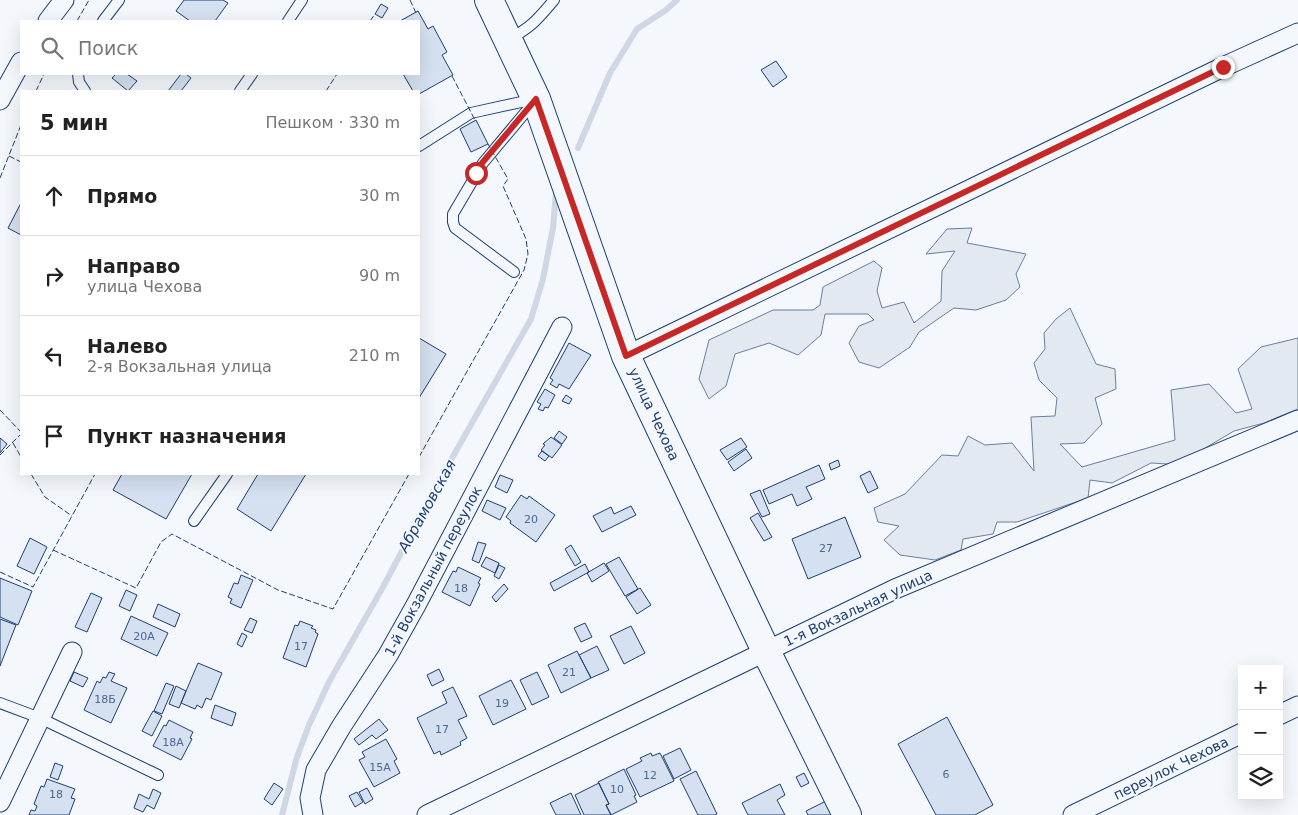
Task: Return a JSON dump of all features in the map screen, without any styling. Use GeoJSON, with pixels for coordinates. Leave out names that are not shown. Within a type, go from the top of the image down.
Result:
{"type":"FeatureCollection","features":[{"type":"Feature","properties":{"kind":"street"},"geometry":{"type":"LineString","coordinates":[[49,20],[64,0]]}},
{"type":"Feature","properties":{"kind":"street","name":"улица Чехова"},"geometry":{"type":"LineString","coordinates":[[490,0],[536,99],[626,356],[766,651],[848,815]]}},
{"type":"Feature","properties":{"kind":"street"},"geometry":{"type":"LineString","coordinates":[[626,356],[1205,76],[1298,34]]}},
{"type":"Feature","properties":{"kind":"street"},"geometry":{"type":"LineString","coordinates":[[0,100],[20,64]]}},
{"type":"Feature","properties":{"kind":"street","name":"1-й Вокзальный переулок"},"geometry":{"type":"LineString","coordinates":[[313,815],[310,798],[316,770],[341,727],[388,655],[416,605],[562,326]]}},
{"type":"Feature","properties":{"kind":"street","name":"1-я Вокзальная улица"},"geometry":{"type":"LineString","coordinates":[[427,815],[895,589],[1298,420]]}},
{"type":"Feature","properties":{"kind":"street"},"geometry":{"type":"LineString","coordinates":[[0,802],[72,652]]}},
{"type":"Feature","properties":{"kind":"street"},"geometry":{"type":"LineString","coordinates":[[1283,713],[1298,706]]}},
{"type":"Feature","properties":{"kind":"street","name":"переулок Чехова"},"geometry":{"type":"LineString","coordinates":[[1073,815],[1238,735]]}},
{"type":"Feature","properties":{"kind":"lane"},"geometry":{"type":"LineString","coordinates":[[104,20],[119,0]]}},
{"type":"Feature","properties":{"kind":"lane"},"geometry":{"type":"LineString","coordinates":[[289,20],[302,0]]}},
{"type":"Feature","properties":{"kind":"lane"},"geometry":{"type":"LineString","coordinates":[[508,39],[524,32],[554,0]]}},
{"type":"Feature","properties":{"kind":"lane"},"geometry":{"type":"LineString","coordinates":[[78,75],[79,82],[84,90]]}},
{"type":"Feature","properties":{"kind":"lane"},"geometry":{"type":"LineString","coordinates":[[241,90],[251,75]]}},
{"type":"Feature","properties":{"kind":"lane"},"geometry":{"type":"LineString","coordinates":[[420,145],[472,113],[536,99]]}},
{"type":"Feature","properties":{"kind":"lane"},"geometry":{"type":"LineString","coordinates":[[514,272],[455,228],[452,222],[454,214],[482,163],[536,99]]}},
{"type":"Feature","properties":{"kind":"lane"},"geometry":{"type":"LineString","coordinates":[[194,521],[226,475]]}},
{"type":"Feature","properties":{"kind":"lane"},"geometry":{"type":"LineString","coordinates":[[0,703],[40,718],[158,776]]}},
{"type":"Feature","properties":{"kind":"shaded area"},"geometry":{"type":"Polygon","coordinates":[[[972,228],[967,243],[1026,254],[1016,274],[1020,287],[1006,300],[976,310],[954,308],[919,332],[910,347],[879,368],[859,362],[849,343],[859,326],[874,320],[868,314],[825,314],[821,335],[798,355],[769,343],[735,354],[726,386],[709,399],[699,379],[709,340],[773,310],[813,310],[820,305],[823,287],[874,261],[882,268],[877,291],[882,308],[904,302],[914,323],[941,301],[942,271],[955,251],[926,254],[947,229],[972,228]]]}},
{"type":"Feature","properties":{"kind":"shaded area"},"geometry":{"type":"Polygon","coordinates":[[[1070,308],[1096,364],[1115,369],[1116,389],[1095,398],[1102,424],[1084,443],[1060,444],[1082,467],[1175,440],[1171,390],[1209,384],[1236,413],[1252,409],[1238,369],[1261,347],[1298,338],[1298,409],[1264,423],[1234,431],[1195,454],[1168,464],[1151,463],[1112,483],[1090,480],[1088,498],[1017,522],[997,522],[993,534],[963,539],[961,550],[935,560],[900,555],[884,540],[899,526],[878,522],[874,508],[905,494],[942,455],[958,456],[968,436],[985,445],[1012,443],[1034,471],[1031,417],[1055,416],[1057,398],[1039,380],[1034,363],[1045,349],[1044,333],[1056,319],[1070,308]]]}},
{"type":"Feature","properties":{"kind":"building"},"geometry":{"type":"Polygon","coordinates":[[[184,0],[223,0],[228,3],[216,20],[189,20],[176,11],[184,0]]]}},
{"type":"Feature","properties":{"kind":"building"},"geometry":{"type":"Polygon","coordinates":[[[381,4],[388,8],[382,18],[375,14],[381,4]]]}},
{"type":"Feature","properties":{"kind":"building"},"geometry":{"type":"Polygon","coordinates":[[[418,11],[428,29],[433,26],[447,52],[442,55],[453,75],[420,93],[420,90],[412,90],[404,75],[420,75],[420,20],[402,20],[418,11]]]}},
{"type":"Feature","properties":{"kind":"building"},"geometry":{"type":"Polygon","coordinates":[[[776,61],[787,77],[773,87],[761,70],[776,61]]]}},
{"type":"Feature","properties":{"kind":"building"},"geometry":{"type":"Polygon","coordinates":[[[115,75],[128,75],[137,81],[127,90],[112,78],[115,75]]]}},
{"type":"Feature","properties":{"kind":"building"},"geometry":{"type":"Polygon","coordinates":[[[180,75],[187,75],[191,78],[182,90],[169,90],[180,75]]]}},
{"type":"Feature","properties":{"kind":"building"},"geometry":{"type":"Polygon","coordinates":[[[476,120],[488,144],[471,152],[460,129],[476,120]]]}},
{"type":"Feature","properties":{"kind":"building"},"geometry":{"type":"Polygon","coordinates":[[[20,205],[20,234],[8,228],[20,205]]]}},
{"type":"Feature","properties":{"kind":"building"},"geometry":{"type":"Polygon","coordinates":[[[420,339],[446,354],[420,396],[420,339]]]}},
{"type":"Feature","properties":{"kind":"building"},"geometry":{"type":"Polygon","coordinates":[[[569,343],[591,355],[569,389],[559,384],[557,388],[550,384],[553,380],[550,378],[569,343]]]}},
{"type":"Feature","properties":{"kind":"building"},"geometry":{"type":"Polygon","coordinates":[[[545,389],[555,395],[548,408],[545,407],[543,411],[538,409],[541,404],[537,402],[545,389]]]}},
{"type":"Feature","properties":{"kind":"building"},"geometry":{"type":"Polygon","coordinates":[[[566,395],[572,399],[569,404],[562,401],[566,395]]]}},
{"type":"Feature","properties":{"kind":"building"},"geometry":{"type":"Polygon","coordinates":[[[559,431],[567,437],[562,444],[554,438],[559,431]]]}},
{"type":"Feature","properties":{"kind":"building"},"geometry":{"type":"Polygon","coordinates":[[[551,437],[562,445],[552,458],[541,450],[545,445],[543,444],[551,437]]]}},
{"type":"Feature","properties":{"kind":"building"},"geometry":{"type":"Polygon","coordinates":[[[0,438],[7,444],[0,453],[0,438]]]}},
{"type":"Feature","properties":{"kind":"building"},"geometry":{"type":"Polygon","coordinates":[[[741,438],[747,447],[727,460],[720,450],[741,438]]]}},
{"type":"Feature","properties":{"kind":"building"},"geometry":{"type":"Polygon","coordinates":[[[746,449],[752,458],[734,471],[728,462],[746,449]]]}},
{"type":"Feature","properties":{"kind":"building"},"geometry":{"type":"Polygon","coordinates":[[[542,451],[549,456],[545,461],[538,456],[542,451]]]}},
{"type":"Feature","properties":{"kind":"building"},"geometry":{"type":"Polygon","coordinates":[[[838,460],[840,466],[831,470],[829,464],[838,460]]]}},
{"type":"Feature","properties":{"kind":"building"},"geometry":{"type":"Polygon","coordinates":[[[819,465],[825,479],[806,487],[812,499],[797,506],[792,494],[769,504],[763,490],[819,465]]]}},
{"type":"Feature","properties":{"kind":"building"},"geometry":{"type":"Polygon","coordinates":[[[870,471],[878,488],[868,493],[860,476],[870,471]]]}},
{"type":"Feature","properties":{"kind":"building"},"geometry":{"type":"Polygon","coordinates":[[[121,475],[191,475],[166,519],[113,490],[121,475]]]}},
{"type":"Feature","properties":{"kind":"building"},"geometry":{"type":"Polygon","coordinates":[[[257,475],[305,475],[271,531],[237,509],[257,475]]]}},
{"type":"Feature","properties":{"kind":"building"},"geometry":{"type":"Polygon","coordinates":[[[500,475],[513,480],[507,493],[495,487],[500,475]]]}},
{"type":"Feature","properties":{"kind":"building"},"geometry":{"type":"Polygon","coordinates":[[[760,490],[770,514],[762,517],[750,494],[760,490]]]}},
{"type":"Feature","properties":{"kind":"building"},"geometry":{"type":"Polygon","coordinates":[[[521,495],[527,499],[529,496],[555,515],[536,542],[510,523],[511,521],[506,517],[521,495]]]}},
{"type":"Feature","properties":{"kind":"building"},"geometry":{"type":"Polygon","coordinates":[[[487,500],[506,508],[500,520],[482,511],[487,500]]]}},
{"type":"Feature","properties":{"kind":"building"},"geometry":{"type":"Polygon","coordinates":[[[631,506],[636,515],[602,532],[593,516],[611,507],[614,514],[631,506]]]}},
{"type":"Feature","properties":{"kind":"building"},"geometry":{"type":"Polygon","coordinates":[[[758,513],[772,537],[764,541],[750,518],[758,513]]]}},
{"type":"Feature","properties":{"kind":"building"},"geometry":{"type":"Polygon","coordinates":[[[845,517],[861,557],[808,579],[792,539],[845,517]]]}},
{"type":"Feature","properties":{"kind":"building"},"geometry":{"type":"Polygon","coordinates":[[[30,538],[47,547],[34,574],[17,566],[30,538]]]}},
{"type":"Feature","properties":{"kind":"building"},"geometry":{"type":"Polygon","coordinates":[[[478,542],[486,544],[479,563],[472,560],[478,542]]]}},
{"type":"Feature","properties":{"kind":"building"},"geometry":{"type":"Polygon","coordinates":[[[571,545],[581,562],[575,566],[565,549],[571,545]]]}},
{"type":"Feature","properties":{"kind":"building"},"geometry":{"type":"Polygon","coordinates":[[[486,557],[499,563],[495,573],[481,566],[486,557]]]}},
{"type":"Feature","properties":{"kind":"building"},"geometry":{"type":"Polygon","coordinates":[[[619,557],[638,589],[625,596],[606,564],[619,557]]]}},
{"type":"Feature","properties":{"kind":"building"},"geometry":{"type":"Polygon","coordinates":[[[604,563],[609,571],[592,582],[587,573],[604,563]]]}},
{"type":"Feature","properties":{"kind":"building"},"geometry":{"type":"Polygon","coordinates":[[[585,564],[589,572],[554,591],[550,583],[585,564]]]}},
{"type":"Feature","properties":{"kind":"building"},"geometry":{"type":"Polygon","coordinates":[[[499,565],[505,568],[499,579],[494,576],[499,565]]]}},
{"type":"Feature","properties":{"kind":"building"},"geometry":{"type":"Polygon","coordinates":[[[458,567],[481,578],[470,606],[442,592],[453,571],[456,572],[458,567]]]}},
{"type":"Feature","properties":{"kind":"building"},"geometry":{"type":"Polygon","coordinates":[[[241,575],[253,580],[241,608],[230,603],[232,599],[228,597],[234,583],[238,584],[241,575]]]}},
{"type":"Feature","properties":{"kind":"building"},"geometry":{"type":"Polygon","coordinates":[[[0,578],[32,591],[18,625],[0,617],[0,578]]]}},
{"type":"Feature","properties":{"kind":"building"},"geometry":{"type":"Polygon","coordinates":[[[504,584],[508,589],[496,602],[492,597],[504,584]]]}},
{"type":"Feature","properties":{"kind":"building"},"geometry":{"type":"Polygon","coordinates":[[[640,588],[651,605],[637,614],[626,597],[640,588]]]}},
{"type":"Feature","properties":{"kind":"building"},"geometry":{"type":"Polygon","coordinates":[[[126,590],[137,595],[130,611],[119,606],[126,590]]]}},
{"type":"Feature","properties":{"kind":"building"},"geometry":{"type":"Polygon","coordinates":[[[91,593],[102,598],[87,632],[75,627],[91,593]]]}},
{"type":"Feature","properties":{"kind":"building"},"geometry":{"type":"Polygon","coordinates":[[[158,604],[180,614],[175,627],[153,617],[158,604]]]}},
{"type":"Feature","properties":{"kind":"building"},"geometry":{"type":"Polygon","coordinates":[[[131,616],[168,633],[157,656],[121,639],[131,616]]]}},
{"type":"Feature","properties":{"kind":"building"},"geometry":{"type":"Polygon","coordinates":[[[250,618],[257,621],[252,633],[244,630],[250,618]]]}},
{"type":"Feature","properties":{"kind":"building"},"geometry":{"type":"Polygon","coordinates":[[[0,619],[16,625],[0,666],[0,619]]]}},
{"type":"Feature","properties":{"kind":"building"},"geometry":{"type":"Polygon","coordinates":[[[300,621],[313,626],[311,628],[316,630],[315,632],[318,634],[306,667],[283,658],[295,625],[298,626],[300,621]]]}},
{"type":"Feature","properties":{"kind":"building"},"geometry":{"type":"Polygon","coordinates":[[[585,623],[592,637],[581,642],[574,628],[585,623]]]}},
{"type":"Feature","properties":{"kind":"building"},"geometry":{"type":"Polygon","coordinates":[[[631,626],[645,653],[624,664],[610,636],[631,626]]]}},
{"type":"Feature","properties":{"kind":"building"},"geometry":{"type":"Polygon","coordinates":[[[242,633],[247,636],[242,647],[237,644],[242,633]]]}},
{"type":"Feature","properties":{"kind":"building"},"geometry":{"type":"Polygon","coordinates":[[[597,646],[609,670],[591,678],[579,655],[597,646]]]}},
{"type":"Feature","properties":{"kind":"building"},"geometry":{"type":"Polygon","coordinates":[[[577,651],[591,678],[561,693],[548,665],[577,651]]]}},
{"type":"Feature","properties":{"kind":"building"},"geometry":{"type":"Polygon","coordinates":[[[198,663],[222,673],[211,700],[206,698],[202,708],[197,705],[195,709],[181,703],[198,663]]]}},
{"type":"Feature","properties":{"kind":"building"},"geometry":{"type":"Polygon","coordinates":[[[439,669],[444,680],[432,686],[427,675],[439,669]]]}},
{"type":"Feature","properties":{"kind":"building"},"geometry":{"type":"Polygon","coordinates":[[[74,672],[88,678],[83,687],[70,681],[74,672]]]}},
{"type":"Feature","properties":{"kind":"building"},"geometry":{"type":"Polygon","coordinates":[[[109,672],[115,674],[111,681],[127,688],[111,723],[84,710],[97,681],[100,683],[109,672]]]}},
{"type":"Feature","properties":{"kind":"building"},"geometry":{"type":"Polygon","coordinates":[[[537,672],[549,697],[532,705],[520,680],[537,672]]]}},
{"type":"Feature","properties":{"kind":"building"},"geometry":{"type":"Polygon","coordinates":[[[511,680],[526,709],[493,725],[479,696],[511,680]]]}},
{"type":"Feature","properties":{"kind":"building"},"geometry":{"type":"Polygon","coordinates":[[[166,683],[174,686],[162,714],[154,711],[166,683]]]}},
{"type":"Feature","properties":{"kind":"building"},"geometry":{"type":"Polygon","coordinates":[[[176,686],[186,691],[179,708],[169,704],[176,686]]]}},
{"type":"Feature","properties":{"kind":"building"},"geometry":{"type":"Polygon","coordinates":[[[453,687],[467,716],[458,720],[467,738],[460,742],[461,745],[441,755],[440,751],[434,754],[417,718],[447,703],[442,692],[453,687]]]}},
{"type":"Feature","properties":{"kind":"building"},"geometry":{"type":"Polygon","coordinates":[[[215,705],[236,713],[232,726],[211,718],[215,705]]]}},
{"type":"Feature","properties":{"kind":"building"},"geometry":{"type":"Polygon","coordinates":[[[153,711],[162,716],[152,736],[142,731],[153,711]]]}},
{"type":"Feature","properties":{"kind":"building"},"geometry":{"type":"Polygon","coordinates":[[[947,717],[993,805],[975,815],[936,815],[898,744],[947,717]]]}},
{"type":"Feature","properties":{"kind":"building"},"geometry":{"type":"Polygon","coordinates":[[[379,719],[388,730],[376,739],[372,735],[359,745],[354,739],[379,719]]]}},
{"type":"Feature","properties":{"kind":"building"},"geometry":{"type":"Polygon","coordinates":[[[169,720],[193,732],[190,738],[192,739],[181,760],[153,746],[164,725],[166,726],[169,720]]]}},
{"type":"Feature","properties":{"kind":"building"},"geometry":{"type":"Polygon","coordinates":[[[386,739],[397,759],[394,761],[400,773],[374,787],[359,760],[365,757],[362,752],[386,739]]]}},
{"type":"Feature","properties":{"kind":"building"},"geometry":{"type":"Polygon","coordinates":[[[680,748],[691,770],[674,779],[663,756],[680,748]]]}},
{"type":"Feature","properties":{"kind":"building"},"geometry":{"type":"Polygon","coordinates":[[[651,753],[652,756],[660,753],[674,781],[640,797],[626,769],[642,761],[640,758],[651,753]]]}},
{"type":"Feature","properties":{"kind":"building"},"geometry":{"type":"Polygon","coordinates":[[[55,763],[63,766],[58,780],[50,777],[55,763]]]}},
{"type":"Feature","properties":{"kind":"building"},"geometry":{"type":"Polygon","coordinates":[[[624,769],[636,795],[634,796],[637,802],[611,815],[606,805],[609,804],[598,782],[624,769]]]}},
{"type":"Feature","properties":{"kind":"building"},"geometry":{"type":"Polygon","coordinates":[[[696,771],[717,814],[715,815],[698,815],[680,779],[696,771]]]}},
{"type":"Feature","properties":{"kind":"building"},"geometry":{"type":"Polygon","coordinates":[[[804,773],[809,783],[801,787],[796,777],[804,773]]]}},
{"type":"Feature","properties":{"kind":"building"},"geometry":{"type":"Polygon","coordinates":[[[47,779],[75,789],[71,798],[75,799],[69,815],[29,815],[31,810],[35,811],[37,806],[34,804],[41,786],[44,787],[47,779]]]}},
{"type":"Feature","properties":{"kind":"building"},"geometry":{"type":"Polygon","coordinates":[[[274,783],[283,789],[272,805],[264,799],[274,783]]]}},
{"type":"Feature","properties":{"kind":"building"},"geometry":{"type":"Polygon","coordinates":[[[599,783],[609,804],[606,805],[611,815],[584,815],[575,795],[599,783]]]}},
{"type":"Feature","properties":{"kind":"building"},"geometry":{"type":"Polygon","coordinates":[[[780,784],[785,795],[777,800],[785,815],[748,815],[742,803],[780,784]]]}},
{"type":"Feature","properties":{"kind":"building"},"geometry":{"type":"Polygon","coordinates":[[[367,788],[373,799],[365,804],[359,792],[367,788]]]}},
{"type":"Feature","properties":{"kind":"building"},"geometry":{"type":"Polygon","coordinates":[[[153,789],[161,793],[154,809],[147,805],[143,812],[134,808],[139,794],[149,799],[153,789]]]}},
{"type":"Feature","properties":{"kind":"building"},"geometry":{"type":"Polygon","coordinates":[[[357,792],[363,802],[355,807],[349,796],[357,792]]]}},
{"type":"Feature","properties":{"kind":"building"},"geometry":{"type":"Polygon","coordinates":[[[571,793],[581,815],[556,815],[550,803],[571,793]]]}},
{"type":"Feature","properties":{"kind":"building"},"geometry":{"type":"Polygon","coordinates":[[[826,801],[833,815],[808,815],[806,811],[826,801]]]}},
{"type":"Feature","properties":{"kind":"waterway","name":"Абрамовская"},"geometry":{"type":"LineString","coordinates":[[578,148],[610,73],[637,29],[666,10],[677,0]]}},
{"type":"Feature","properties":{"kind":"waterway","name":"Абрамовская"},"geometry":{"type":"LineString","coordinates":[[282,815],[297,757],[309,725],[329,682],[383,587],[439,481],[531,319],[543,279],[553,228],[556,193]]}},
{"type":"Feature","properties":{"kind":"fence"},"geometry":{"type":"LineString","coordinates":[[78,20],[89,0]]}},
{"type":"Feature","properties":{"kind":"fence"},"geometry":{"type":"LineString","coordinates":[[410,0],[416,13]]}},
{"type":"Feature","properties":{"kind":"fence"},"geometry":{"type":"LineString","coordinates":[[371,20],[375,14]]}},
{"type":"Feature","properties":{"kind":"fence"},"geometry":{"type":"LineString","coordinates":[[36,90],[44,75]]}},
{"type":"Feature","properties":{"kind":"fence"},"geometry":{"type":"LineString","coordinates":[[327,90],[336,75]]}},
{"type":"Feature","properties":{"kind":"fence"},"geometry":{"type":"LineString","coordinates":[[452,76],[475,120]]}},
{"type":"Feature","properties":{"kind":"fence"},"geometry":{"type":"LineString","coordinates":[[0,178],[20,128]]}},
{"type":"Feature","properties":{"kind":"fence"},"geometry":{"type":"LineString","coordinates":[[420,455],[524,270],[528,254],[526,239],[503,186],[508,179],[488,144]]}},
{"type":"Feature","properties":{"kind":"fence"},"geometry":{"type":"LineString","coordinates":[[9,156],[20,162]]}},
{"type":"Feature","properties":{"kind":"fence"},"geometry":{"type":"LineString","coordinates":[[0,410],[20,431]]}},
{"type":"Feature","properties":{"kind":"fence"},"geometry":{"type":"LineString","coordinates":[[0,455],[20,435]]}},
{"type":"Feature","properties":{"kind":"fence"},"geometry":{"type":"LineString","coordinates":[[13,443],[20,455]]}},
{"type":"Feature","properties":{"kind":"fence"},"geometry":{"type":"LineString","coordinates":[[32,475],[45,497],[72,516]]}},
{"type":"Feature","properties":{"kind":"fence"},"geometry":{"type":"LineString","coordinates":[[0,572],[33,587],[94,475]]}},
{"type":"Feature","properties":{"kind":"fence"},"geometry":{"type":"LineString","coordinates":[[53,550],[136,588],[161,542],[172,534],[278,590],[333,609],[408,475]]}},
{"type":"Feature","properties":{"kind":"route"},"geometry":{"type":"LineString","coordinates":[[476,173],[482,163],[536,99],[626,356],[1223,67]]}}]}
